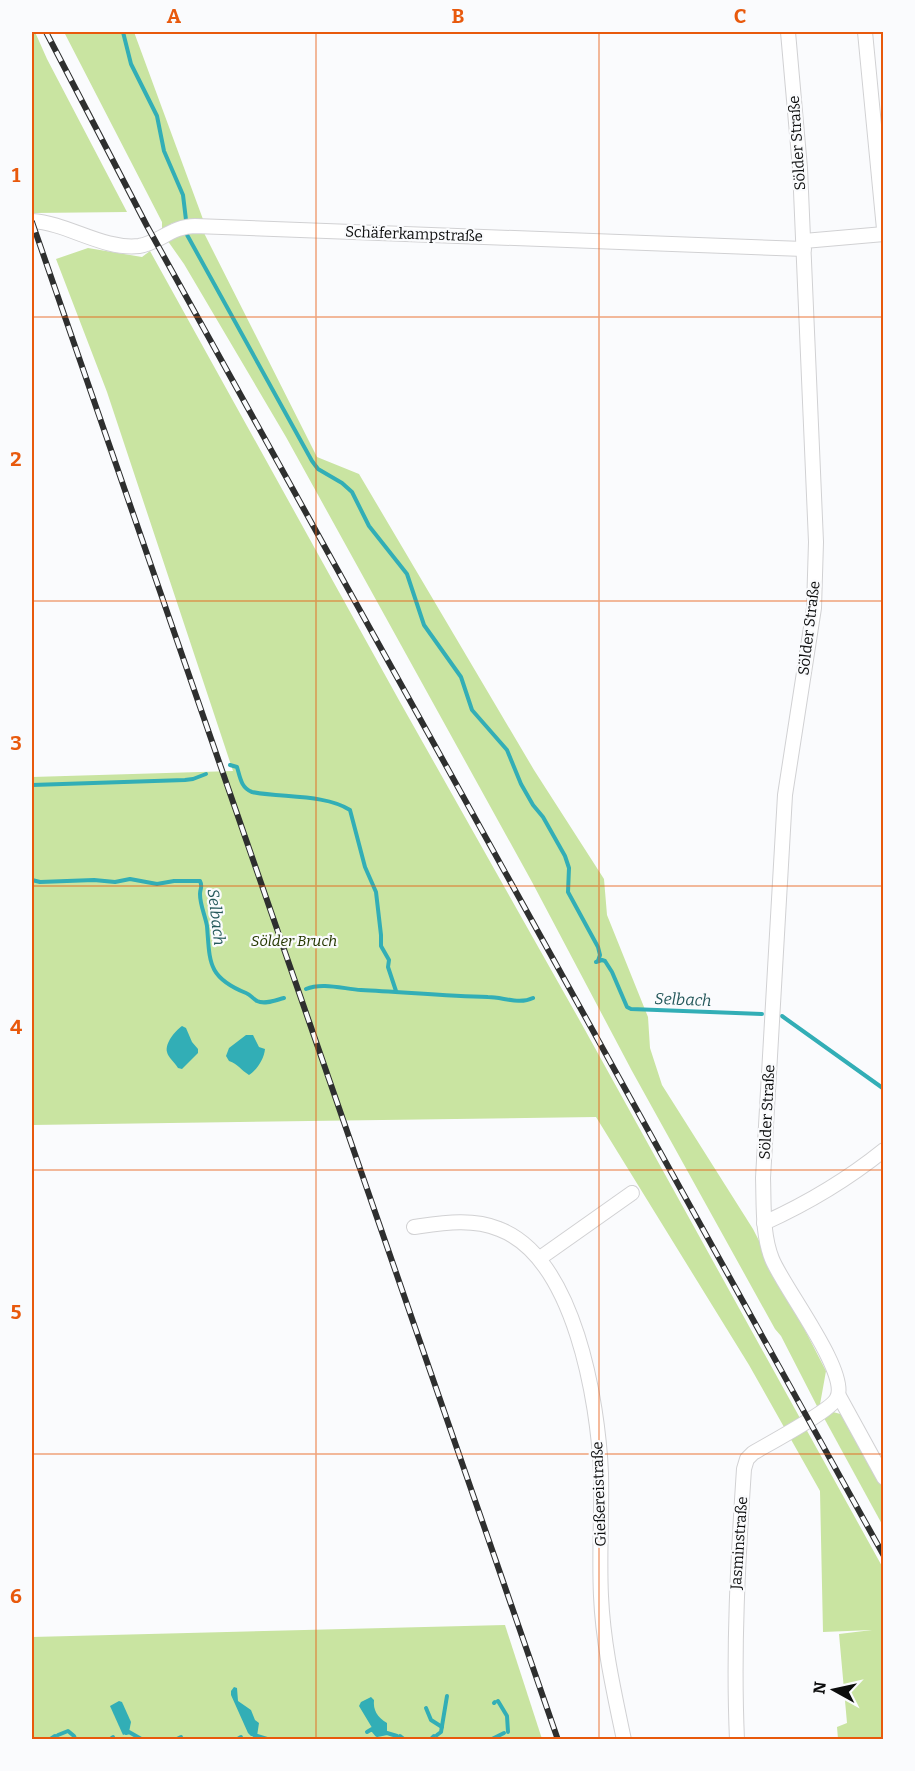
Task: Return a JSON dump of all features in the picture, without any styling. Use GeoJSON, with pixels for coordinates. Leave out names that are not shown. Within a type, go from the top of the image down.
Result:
{"type":"FeatureCollection","features":[{"type":"Feature","properties":{"kind":"street","name":"Sölder Straße"},"geometry":{"type":"LineString","coordinates":[[764,1223],[764,1178],[785,795],[807,657],[814,597],[816,542],[800,168],[788,32]]}},
{"type":"Feature","properties":{"kind":"street"},"geometry":{"type":"LineString","coordinates":[[866,32],[884,229]]}},
{"type":"Feature","properties":{"kind":"street","name":"Schäferkampstraße"},"geometry":{"type":"LineString","coordinates":[[32,221],[44,221],[100,240],[140,246],[176,228],[195,226],[804,245],[884,234]]}},
{"type":"Feature","properties":{"kind":"street"},"geometry":{"type":"LineString","coordinates":[[884,1150],[808,1201],[764,1223],[772,1261],[825,1350],[838,1380],[839,1396],[884,1478]]}},
{"type":"Feature","properties":{"kind":"street"},"geometry":{"type":"LineString","coordinates":[[540,1258],[632,1193]]}},
{"type":"Feature","properties":{"kind":"street","name":"Gießereistraße"},"geometry":{"type":"LineString","coordinates":[[414,1227],[465,1222],[487,1224],[514,1235],[540,1258],[554,1280],[575,1329],[589,1378],[595,1413],[601,1474],[601,1597],[609,1664],[624,1740]]}},
{"type":"Feature","properties":{"kind":"street","name":"Jasminstraße"},"geometry":{"type":"LineString","coordinates":[[737,1740],[736,1586],[744,1469],[747,1459],[753,1453],[829,1409],[839,1396]]}},
{"type":"Feature","properties":{"kind":"green space"},"geometry":{"type":"Polygon","coordinates":[[[32,32],[35,32],[127,212],[34,213],[32,205],[32,32]]]}},
{"type":"Feature","properties":{"kind":"green space"},"geometry":{"type":"Polygon","coordinates":[[[64,32],[134,32],[204,222],[172,223],[162,231],[162,222],[64,32]]]}},
{"type":"Feature","properties":{"kind":"green space"},"geometry":{"type":"Polygon","coordinates":[[[178,233],[204,233],[317,457],[359,474],[534,770],[604,879],[607,915],[648,1017],[650,1048],[662,1085],[753,1229],[826,1371],[819,1410],[781,1336],[632,1071],[532,882],[286,437],[184,264],[165,237],[178,233]]]}},
{"type":"Feature","properties":{"kind":"green space","name":"Sölder Bruch"},"geometry":{"type":"Polygon","coordinates":[[[88,248],[142,257],[150,251],[883,1568],[883,1739],[838,1739],[837,1727],[847,1723],[839,1634],[872,1630],[823,1632],[820,1491],[749,1365],[596,1117],[32,1125],[32,777],[233,771],[107,392],[56,259],[88,248]]]}},
{"type":"Feature","properties":{"kind":"green space"},"geometry":{"type":"Polygon","coordinates":[[[833,1412],[844,1415],[883,1483],[883,1526],[824,1418],[833,1412]]]}},
{"type":"Feature","properties":{"kind":"green space"},"geometry":{"type":"Polygon","coordinates":[[[505,1625],[542,1739],[32,1739],[32,1637],[505,1625]]]}},
{"type":"Feature","properties":{"kind":"water"},"geometry":{"type":"Polygon","coordinates":[[[182,1026],[186,1028],[198,1053],[182,1069],[178,1068],[170,1058],[167,1049],[171,1038],[182,1026]]]}},
{"type":"Feature","properties":{"kind":"water"},"geometry":{"type":"Polygon","coordinates":[[[246,1035],[253,1035],[259,1047],[265,1049],[260,1064],[249,1075],[229,1061],[226,1056],[229,1048],[246,1035]]]}},
{"type":"Feature","properties":{"kind":"water"},"geometry":{"type":"Polygon","coordinates":[[[234,1687],[237,1688],[238,1701],[251,1710],[255,1720],[259,1723],[257,1736],[251,1736],[248,1733],[231,1695],[234,1687]]]}},
{"type":"Feature","properties":{"kind":"water"},"geometry":{"type":"Polygon","coordinates":[[[371,1697],[374,1700],[376,1713],[387,1723],[387,1733],[377,1736],[359,1706],[361,1702],[371,1697]]]}},
{"type":"Feature","properties":{"kind":"water"},"geometry":{"type":"Polygon","coordinates":[[[119,1701],[122,1702],[131,1722],[129,1732],[123,1735],[110,1706],[119,1701]]]}},
{"type":"Feature","properties":{"kind":"waterway"},"geometry":{"type":"LineString","coordinates":[[123,32],[131,64],[157,116],[164,151],[183,195],[186,220]]}},
{"type":"Feature","properties":{"kind":"waterway"},"geometry":{"type":"LineString","coordinates":[[186,233],[312,461],[318,469],[342,483],[352,492],[369,526],[407,574],[424,625],[461,677],[472,710],[507,750],[521,784],[565,856],[569,868],[568,892],[598,947],[600,955],[598,961]]}},
{"type":"Feature","properties":{"kind":"waterway"},"geometry":{"type":"LineString","coordinates":[[230,765],[237,767],[243,785],[252,792],[328,801],[350,810],[365,867],[376,892],[381,946],[389,960],[388,967],[396,991]]}},
{"type":"Feature","properties":{"kind":"waterway"},"geometry":{"type":"LineString","coordinates":[[32,785],[185,780],[206,774]]}},
{"type":"Feature","properties":{"kind":"waterway","name":"Selbach"},"geometry":{"type":"LineString","coordinates":[[32,880],[40,882],[94,880],[115,882],[130,879],[157,884],[174,881],[200,881],[200,898],[207,926],[210,959],[217,974],[224,981],[257,1001],[267,1002],[284,998]]}},
{"type":"Feature","properties":{"kind":"waterway","name":"Selbach"},"geometry":{"type":"LineString","coordinates":[[596,962],[605,961],[627,1007],[631,1009],[762,1014]]}},
{"type":"Feature","properties":{"kind":"waterway","name":"Selbach"},"geometry":{"type":"LineString","coordinates":[[306,989],[326,986],[494,997],[517,1001],[533,998]]}},
{"type":"Feature","properties":{"kind":"waterway","name":"Selbach"},"geometry":{"type":"LineString","coordinates":[[782,1016],[884,1089]]}},
{"type":"Feature","properties":{"kind":"waterway"},"geometry":{"type":"LineString","coordinates":[[437,1735],[441,1732],[447,1696]]}},
{"type":"Feature","properties":{"kind":"waterway"},"geometry":{"type":"LineString","coordinates":[[498,1701],[507,1716],[508,1732]]}},
{"type":"Feature","properties":{"kind":"waterway"},"geometry":{"type":"LineString","coordinates":[[426,1708],[431,1720],[442,1727]]}},
{"type":"Feature","properties":{"kind":"waterway"},"geometry":{"type":"LineString","coordinates":[[367,1732],[372,1729],[377,1735],[387,1733],[397,1736]]}},
{"type":"Feature","properties":{"kind":"waterway"},"geometry":{"type":"LineString","coordinates":[[58,1735],[68,1731],[74,1736]]}},
{"type":"Feature","properties":{"kind":"waterway"},"geometry":{"type":"LineString","coordinates":[[126,1733],[129,1732],[143,1740]]}},
{"type":"Feature","properties":{"kind":"waterway"},"geometry":{"type":"LineString","coordinates":[[490,1740],[504,1733]]}},
{"type":"Feature","properties":{"kind":"waterway"},"geometry":{"type":"LineString","coordinates":[[254,1735],[267,1739]]}},
{"type":"Feature","properties":{"kind":"waterway"},"geometry":{"type":"LineString","coordinates":[[49,1740],[55,1736]]}},
{"type":"Feature","properties":{"kind":"waterway"},"geometry":{"type":"LineString","coordinates":[[400,1736],[405,1740]]}},
{"type":"Feature","properties":{"kind":"waterway"},"geometry":{"type":"LineString","coordinates":[[430,1740],[434,1736]]}},
{"type":"Feature","properties":{"kind":"waterway"},"geometry":{"type":"LineString","coordinates":[[109,1740],[113,1737]]}},
{"type":"Feature","properties":{"kind":"waterway"},"geometry":{"type":"LineString","coordinates":[[175,1740],[181,1737]]}},
{"type":"Feature","properties":{"kind":"waterway"},"geometry":{"type":"LineString","coordinates":[[236,1740],[241,1737]]}},
{"type":"Feature","properties":{"kind":"waterway"},"geometry":{"type":"LineString","coordinates":[[271,1739],[277,1740]]}},
{"type":"Feature","properties":{"kind":"railway"},"geometry":{"type":"LineString","coordinates":[[46,32],[147,226],[884,1556]]}},
{"type":"Feature","properties":{"kind":"railway"},"geometry":{"type":"LineString","coordinates":[[32,222],[558,1740]]}}]}
